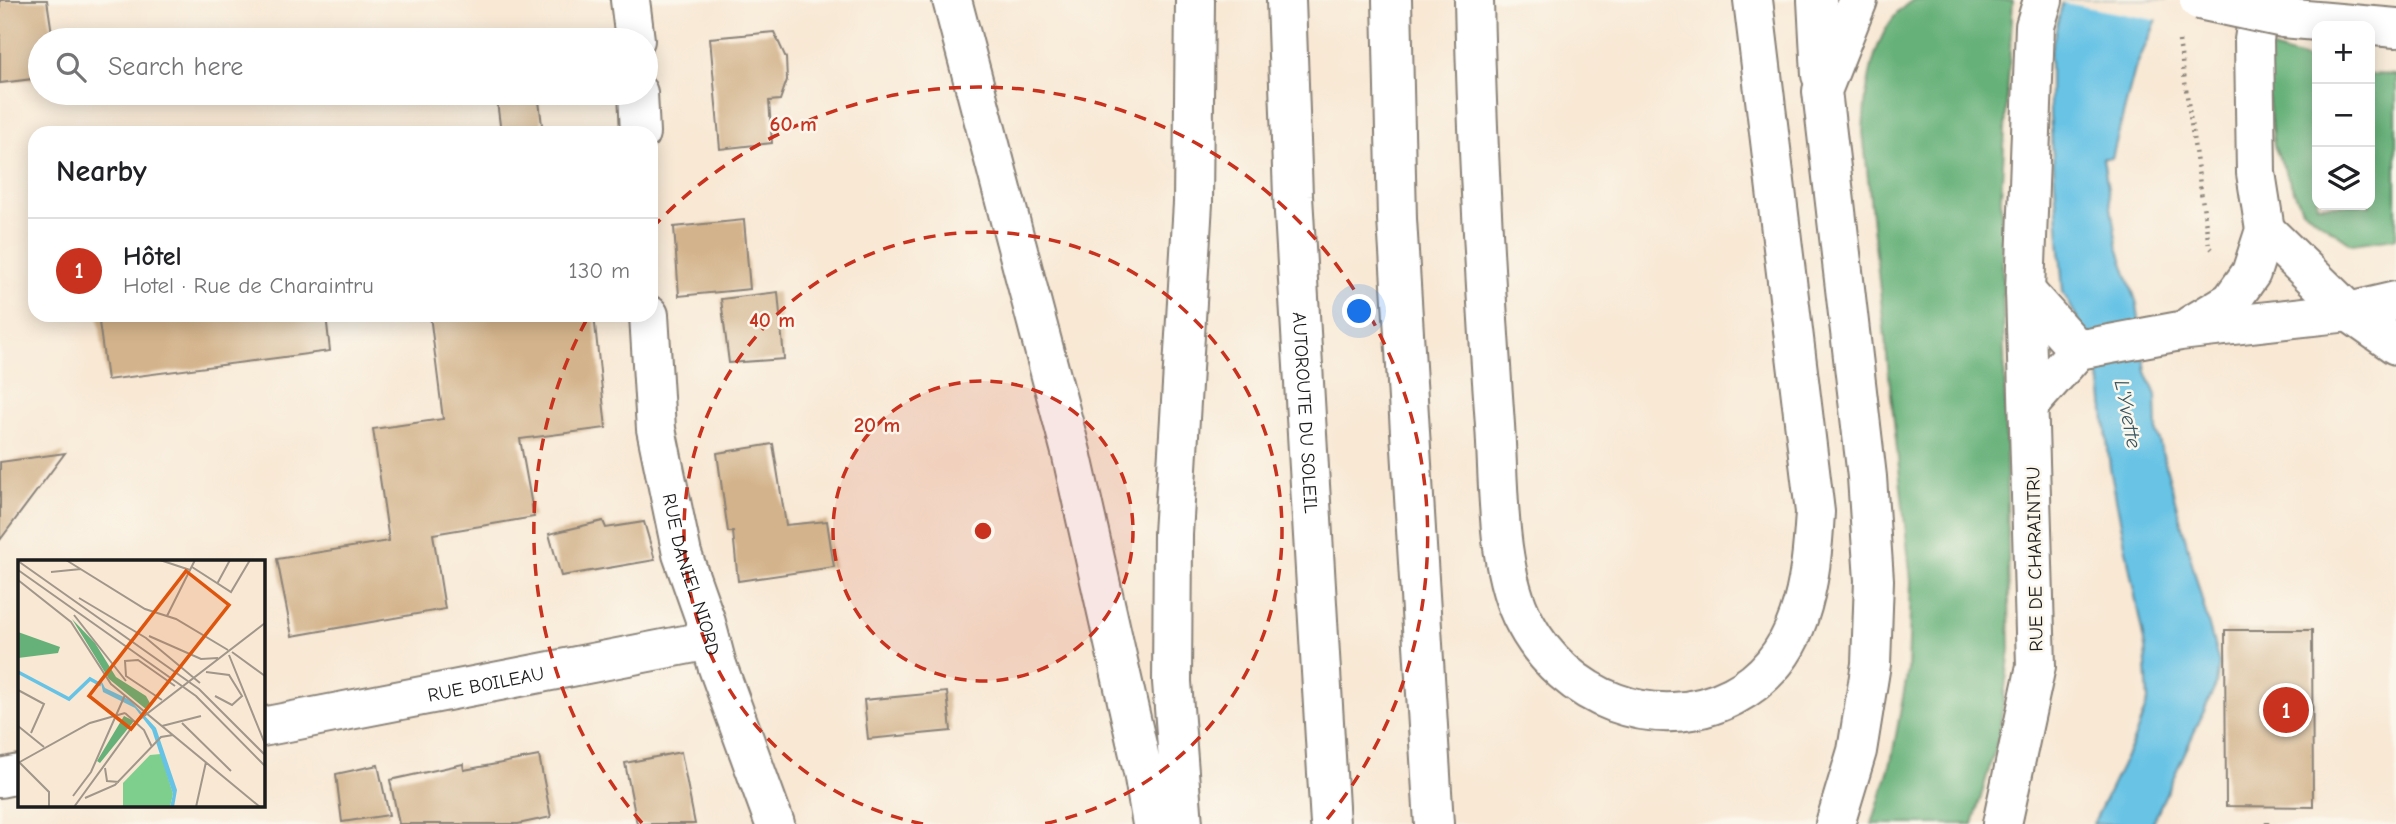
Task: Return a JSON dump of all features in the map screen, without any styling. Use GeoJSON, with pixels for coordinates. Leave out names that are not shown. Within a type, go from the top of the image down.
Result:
{"type":"FeatureCollection","features":[{"type":"Feature","properties":{"kind":"main road"},"geometry":{"type":"LineString","coordinates":[[631,0],[634,28]]}},
{"type":"Feature","properties":{"kind":"main road"},"geometry":{"type":"LineString","coordinates":[[952,0],[1071,452],[1126,694],[1152,824]]}},
{"type":"Feature","properties":{"kind":"main road"},"geometry":{"type":"LineString","coordinates":[[1183,824],[1172,682],[1173,534],[1193,203],[1195,0]]}},
{"type":"Feature","properties":{"kind":"main road","name":"AUTOROUTE DU SOLEIL"},"geometry":{"type":"LineString","coordinates":[[1286,0],[1293,210],[1330,824]]}},
{"type":"Feature","properties":{"kind":"main road"},"geometry":{"type":"LineString","coordinates":[[1392,0],[1397,219],[1434,824]]}},
{"type":"Feature","properties":{"kind":"main road"},"geometry":{"type":"LineString","coordinates":[[1474,0],[1483,248],[1502,532],[1515,597],[1525,623],[1556,666],[1598,696],[1646,713],[1671,714],[1733,696],[1754,684],[1782,654],[1807,597],[1815,512],[1753,0]]}},
{"type":"Feature","properties":{"kind":"main road"},"geometry":{"type":"LineString","coordinates":[[1726,0],[1759,46]]}},
{"type":"Feature","properties":{"kind":"main road"},"geometry":{"type":"LineString","coordinates":[[1817,0],[1822,91],[1867,477],[1874,580],[1871,664],[1857,751],[1835,824]]}},
{"type":"Feature","properties":{"kind":"main road"},"geometry":{"type":"LineString","coordinates":[[1822,91],[1858,0]]}},
{"type":"Feature","properties":{"kind":"main road","name":"RUE DE CHARAINTRU"},"geometry":{"type":"LineString","coordinates":[[2002,824],[2036,666],[2025,291],[2035,26],[2043,0]]}},
{"type":"Feature","properties":{"kind":"main road"},"geometry":{"type":"LineString","coordinates":[[2200,0],[2396,28]]}},
{"type":"Feature","properties":{"kind":"main road"},"geometry":{"type":"LineString","coordinates":[[2168,334],[2231,301],[2251,273],[2265,230],[2256,173],[2254,40],[2272,9]]}},
{"type":"Feature","properties":{"kind":"main road"},"geometry":{"type":"LineString","coordinates":[[639,105],[640,126]]}},
{"type":"Feature","properties":{"kind":"main road"},"geometry":{"type":"LineString","coordinates":[[2265,230],[2348,312],[2396,345]]}},
{"type":"Feature","properties":{"kind":"main road"},"geometry":{"type":"LineString","coordinates":[[2025,291],[2078,350]]}},
{"type":"Feature","properties":{"kind":"main road"},"geometry":{"type":"LineString","coordinates":[[2030,404],[2078,350],[2168,334],[2348,312],[2396,301]]}},
{"type":"Feature","properties":{"kind":"main road","name":"RUE DANIEL NIORD"},"geometry":{"type":"LineString","coordinates":[[649,322],[656,429],[682,554],[775,824]]}},
{"type":"Feature","properties":{"kind":"main road","name":"RUE BOILEAU"},"geometry":{"type":"LineString","coordinates":[[264,727],[710,640]]}},
{"type":"Feature","properties":{"kind":"main road"},"geometry":{"type":"LineString","coordinates":[[0,778],[18,774]]}},
{"type":"Feature","properties":{"kind":"path"},"geometry":{"type":"LineString","coordinates":[[2181,34],[2178,45],[2209,246],[2251,273]]}},
{"type":"Feature","properties":{"kind":"green space"},"geometry":{"type":"Polygon","coordinates":[[[1913,0],[2013,0],[2001,197],[2010,650],[1999,735],[1973,824],[1872,824],[1891,762],[1908,670],[1911,581],[1863,132],[1869,78],[1880,41],[1899,11],[1913,0]]]}},
{"type":"Feature","properties":{"kind":"green space"},"geometry":{"type":"Polygon","coordinates":[[[2262,46],[2312,61],[2312,210],[2375,210],[2375,74],[2396,75],[2396,238],[2352,244],[2302,209],[2274,146],[2262,46]]]}},
{"type":"Feature","properties":{"kind":"water","name":"L'Yvette"},"geometry":{"type":"Polygon","coordinates":[[[2063,0],[2166,0],[2135,69],[2112,158],[2103,158],[2117,244],[2137,304],[2146,372],[2156,395],[2157,433],[2219,663],[2216,685],[2152,824],[2093,824],[2133,742],[2148,701],[2145,647],[2110,468],[2101,383],[2077,318],[2063,292],[2050,116],[2050,54],[2063,0]]]}},
{"type":"Feature","properties":{"kind":"pier"},"geometry":{"type":"Polygon","coordinates":[[[2169,0],[2160,21],[2059,2],[2169,0]]]}},
{"type":"Feature","properties":{"kind":"building"},"geometry":{"type":"Polygon","coordinates":[[[0,0],[47,0],[51,28],[28,28],[28,80],[0,83],[0,0]]]}},
{"type":"Feature","properties":{"kind":"building"},"geometry":{"type":"Polygon","coordinates":[[[774,32],[786,58],[787,80],[780,100],[769,101],[772,143],[720,149],[710,38],[774,32]]]}},
{"type":"Feature","properties":{"kind":"building"},"geometry":{"type":"Polygon","coordinates":[[[498,105],[540,105],[542,126],[500,126],[498,105]]]}},
{"type":"Feature","properties":{"kind":"building"},"geometry":{"type":"Polygon","coordinates":[[[744,220],[750,289],[679,296],[674,227],[744,220]]]}},
{"type":"Feature","properties":{"kind":"building"},"geometry":{"type":"Polygon","coordinates":[[[778,292],[784,359],[729,363],[721,299],[778,292]]]}},
{"type":"Feature","properties":{"kind":"building"},"geometry":{"type":"Polygon","coordinates":[[[99,322],[327,322],[330,351],[107,380],[99,322]]]}},
{"type":"Feature","properties":{"kind":"building"},"geometry":{"type":"Polygon","coordinates":[[[431,322],[595,322],[606,428],[520,439],[534,517],[433,534],[445,609],[292,636],[277,559],[389,541],[373,429],[443,419],[431,322]]]}},
{"type":"Feature","properties":{"kind":"building"},"geometry":{"type":"Polygon","coordinates":[[[773,444],[786,525],[827,521],[834,567],[738,581],[733,532],[728,532],[717,453],[773,444]]]}},
{"type":"Feature","properties":{"kind":"building"},"geometry":{"type":"Polygon","coordinates":[[[65,453],[0,540],[0,462],[65,453]]]}},
{"type":"Feature","properties":{"kind":"building"},"geometry":{"type":"Polygon","coordinates":[[[603,521],[606,528],[644,522],[655,560],[561,576],[549,534],[603,521]]]}},
{"type":"Feature","properties":{"kind":"building"},"geometry":{"type":"Polygon","coordinates":[[[2225,630],[2312,630],[2313,807],[2226,806],[2225,630]]]}},
{"type":"Feature","properties":{"kind":"building"},"geometry":{"type":"Polygon","coordinates":[[[947,692],[951,731],[868,739],[864,700],[947,692]]]}},
{"type":"Feature","properties":{"kind":"building"},"geometry":{"type":"Polygon","coordinates":[[[681,752],[695,824],[637,824],[625,763],[681,752]]]}},
{"type":"Feature","properties":{"kind":"building"},"geometry":{"type":"Polygon","coordinates":[[[539,756],[551,817],[518,824],[399,824],[390,780],[463,764],[464,770],[539,756]]]}},
{"type":"Feature","properties":{"kind":"building"},"geometry":{"type":"Polygon","coordinates":[[[378,765],[389,815],[342,822],[336,774],[378,765]]]}},
{"type":"Feature","properties":{"kind":"place","name":"Hôtel"},"geometry":{"type":"Point","coordinates":[2286,710]}}]}
